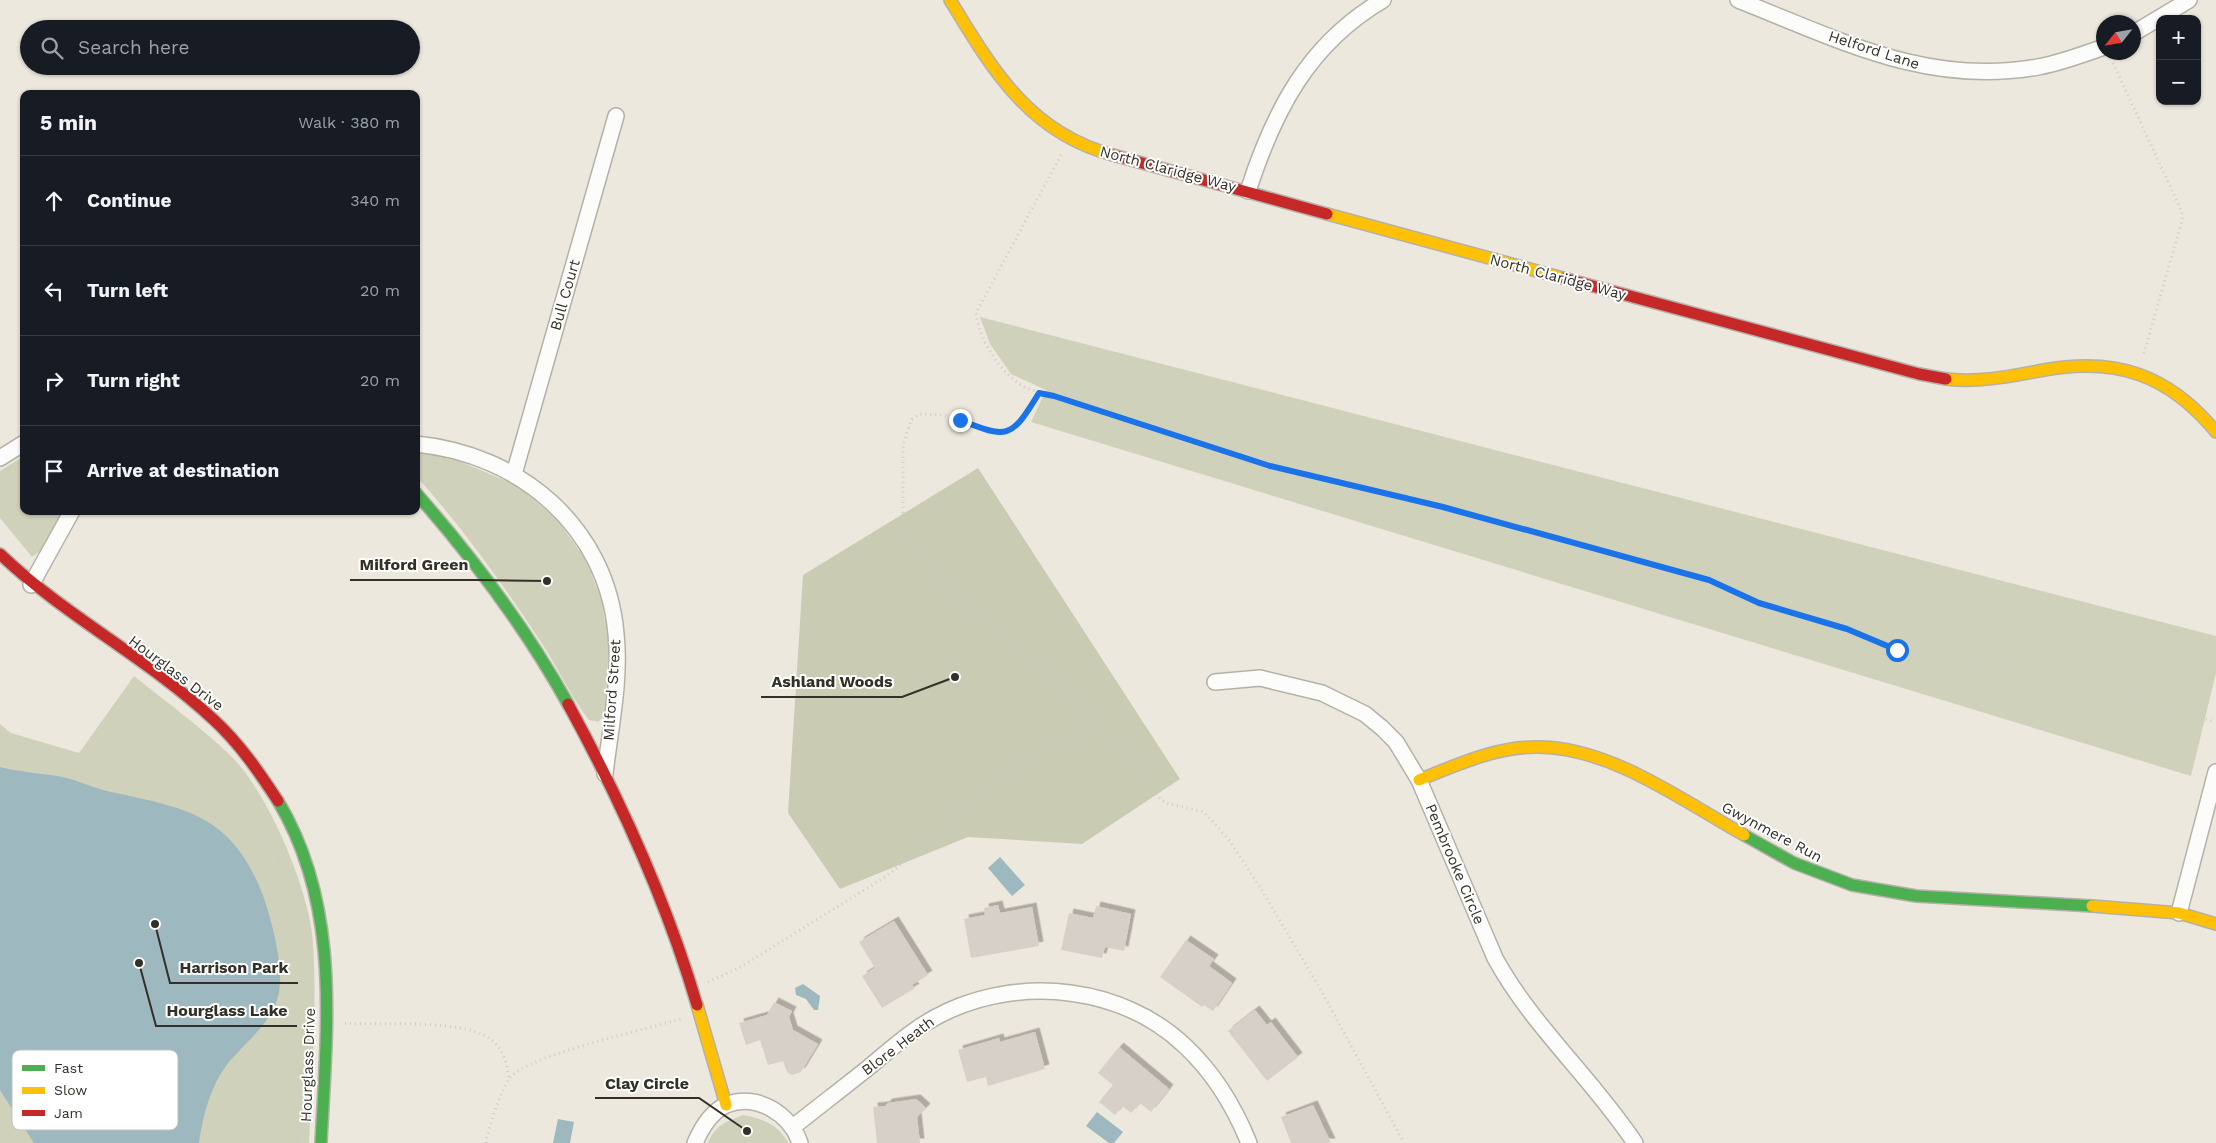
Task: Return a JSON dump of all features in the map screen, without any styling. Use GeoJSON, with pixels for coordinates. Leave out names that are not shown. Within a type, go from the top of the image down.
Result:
{"type":"FeatureCollection","features":[{"type":"Feature","properties":{"kind":"street","name":"North Claridge Way"},"geometry":{"type":"LineString","coordinates":[[950,0],[998,78],[1010,94],[1051,128],[1100,152],[1919,374],[1970,380],[1996,378],[2072,366],[2110,366],[2128,370],[2159,382],[2176,392],[2194,406],[2216,432]]}},
{"type":"Feature","properties":{"kind":"street"},"geometry":{"type":"LineString","coordinates":[[1248,191],[1276,117],[1297,80],[1325,46],[1348,25],[1383,0]]}},
{"type":"Feature","properties":{"kind":"street","name":"Helford Lane"},"geometry":{"type":"LineString","coordinates":[[1738,0],[1898,62],[1944,70],[1991,72],[2022,70],[2074,58],[2096,50]]}},
{"type":"Feature","properties":{"kind":"street"},"geometry":{"type":"LineString","coordinates":[[2141,29],[2189,0]]}},
{"type":"Feature","properties":{"kind":"street","name":"Bull Court"},"geometry":{"type":"LineString","coordinates":[[514,474],[616,116]]}},
{"type":"Feature","properties":{"kind":"street","name":"Milford Street"},"geometry":{"type":"LineString","coordinates":[[420,445],[459,453],[514,474],[551,501],[572,524],[593,556],[610,599],[616,634],[617,665],[605,776]]}},
{"type":"Feature","properties":{"kind":"street"},"geometry":{"type":"LineString","coordinates":[[0,458],[20,446]]}},
{"type":"Feature","properties":{"kind":"street","name":"Milford Street"},"geometry":{"type":"LineString","coordinates":[[420,498],[454,537],[512,617],[560,692],[605,776],[636,841],[672,927],[692,986],[726,1106]]}},
{"type":"Feature","properties":{"kind":"street"},"geometry":{"type":"LineString","coordinates":[[31,585],[70,515]]}},
{"type":"Feature","properties":{"kind":"street","name":"Hourglass Drive"},"geometry":{"type":"LineString","coordinates":[[0,554],[31,585],[202,708],[236,742],[272,791],[299,843],[319,910],[325,962],[326,1026],[321,1143]]}},
{"type":"Feature","properties":{"kind":"street","name":"Pembrooke Circle"},"geometry":{"type":"LineString","coordinates":[[1214,682],[1260,678],[1322,693],[1343,701],[1365,714],[1396,742],[1419,780],[1495,958],[1505,976],[1526,1005],[1609,1106],[1635,1143]]}},
{"type":"Feature","properties":{"kind":"street","name":"Gwynmere Run"},"geometry":{"type":"LineString","coordinates":[[1419,780],[1478,757],[1504,751],[1536,748],[1578,752],[1628,770],[1794,864],[1852,885],[1916,896],[2119,906],[2179,914],[2216,924]]}},
{"type":"Feature","properties":{"kind":"street"},"geometry":{"type":"LineString","coordinates":[[2179,914],[2216,772]]}},
{"type":"Feature","properties":{"kind":"street","name":"Blore Heath"},"geometry":{"type":"LineString","coordinates":[[794,1127],[911,1032],[942,1014],[963,1005],[1000,995],[1020,991],[1056,991],[1079,994],[1120,1005],[1174,1036],[1197,1058],[1219,1086],[1239,1119],[1248,1143]]}},
{"type":"Feature","properties":{"kind":"street"},"geometry":{"type":"LineString","coordinates":[[695,1143],[706,1122],[726,1106],[748,1103],[764,1106],[786,1118],[794,1127],[800,1143]]}},
{"type":"Feature","properties":{"kind":"path"},"geometry":{"type":"LineString","coordinates":[[2113,63],[2182,212],[2182,220],[2168,274],[2142,357]]}},
{"type":"Feature","properties":{"kind":"path"},"geometry":{"type":"LineString","coordinates":[[1061,155],[976,313],[979,329],[1003,370],[1010,378],[1039,393],[1054,396],[1270,466],[1443,507],[1709,580],[1759,603],[1847,629],[1921,657],[2017,671],[2212,721]]}},
{"type":"Feature","properties":{"kind":"path"},"geometry":{"type":"LineString","coordinates":[[1039,393],[1023,418],[1015,426],[1000,434],[988,432],[943,415],[924,413],[913,418],[907,429],[903,446],[904,524],[915,549],[955,594],[1128,750],[1161,800],[1169,804],[1204,812],[1229,840],[1263,892],[1322,992],[1404,1143]]}},
{"type":"Feature","properties":{"kind":"path"},"geometry":{"type":"LineString","coordinates":[[707,982],[738,968],[884,877],[924,847],[954,816],[988,789],[1005,779],[1027,759],[1037,753],[1073,741],[1096,723]]}},
{"type":"Feature","properties":{"kind":"path"},"geometry":{"type":"LineString","coordinates":[[0,736],[29,749],[218,798],[244,808],[260,827],[294,887]]}},
{"type":"Feature","properties":{"kind":"path"},"geometry":{"type":"LineString","coordinates":[[486,1143],[495,1110],[510,1079],[520,1070],[569,1050],[683,1018]]}},
{"type":"Feature","properties":{"kind":"path"},"geometry":{"type":"LineString","coordinates":[[326,1026],[342,1027],[342,1023],[439,1026],[476,1031],[489,1037],[500,1049],[510,1079]]}},
{"type":"Feature","properties":{"kind":"path"},"geometry":{"type":"LineString","coordinates":[[298,1143],[303,1099]]}},
{"type":"Feature","properties":{"kind":"path"},"geometry":{"type":"LineString","coordinates":[[759,1143],[775,1126]]}},
{"type":"Feature","properties":{"kind":"path"},"geometry":{"type":"LineString","coordinates":[[0,1136],[4,1143]]}},
{"type":"Feature","properties":{"kind":"green space"},"geometry":{"type":"Polygon","coordinates":[[[980,317],[2216,636],[2216,673],[2191,776],[1031,422],[1046,390],[1011,374],[990,344],[980,317]]]}},
{"type":"Feature","properties":{"kind":"green space"},"geometry":{"type":"Polygon","coordinates":[[[420,452],[461,462],[516,485],[556,518],[586,560],[601,599],[609,644],[605,715],[598,722],[589,720],[576,702],[543,645],[451,516],[420,481],[420,452]]]}},
{"type":"Feature","properties":{"kind":"green space"},"geometry":{"type":"Polygon","coordinates":[[[20,458],[20,515],[61,515],[42,550],[32,557],[0,518],[0,471],[20,458]]]}},
{"type":"Feature","properties":{"kind":"green space"},"geometry":{"type":"Polygon","coordinates":[[[978,468],[1180,779],[1082,844],[968,837],[840,889],[788,813],[803,575],[978,468]]]}},
{"type":"Feature","properties":{"kind":"green space"},"geometry":{"type":"Polygon","coordinates":[[[134,676],[185,716],[233,758],[247,774],[260,795],[296,871],[310,922],[313,943],[313,1068],[309,1143],[0,1143],[0,724],[11,733],[79,753],[134,676]]]}},
{"type":"Feature","properties":{"kind":"green space"},"geometry":{"type":"Polygon","coordinates":[[[744,1115],[775,1127],[788,1143],[708,1143],[718,1128],[744,1115]]]}},
{"type":"Feature","properties":{"kind":"water"},"geometry":{"type":"Polygon","coordinates":[[[0,767],[67,778],[98,789],[175,807],[202,819],[225,835],[243,855],[262,892],[275,937],[280,981],[277,1000],[268,1018],[229,1062],[217,1080],[206,1111],[199,1143],[34,1143],[26,1130],[178,1130],[178,1050],[12,1050],[12,1109],[0,1090],[0,767]]]}},
{"type":"Feature","properties":{"kind":"water"},"geometry":{"type":"Polygon","coordinates":[[[1000,857],[1025,885],[1012,896],[988,868],[1000,857]]]}},
{"type":"Feature","properties":{"kind":"water"},"geometry":{"type":"Polygon","coordinates":[[[803,984],[820,996],[818,1010],[814,1010],[806,999],[796,995],[795,988],[803,984]]]}},
{"type":"Feature","properties":{"kind":"water"},"geometry":{"type":"Polygon","coordinates":[[[1097,1112],[1123,1132],[1114,1143],[1109,1143],[1086,1126],[1097,1112]]]}},
{"type":"Feature","properties":{"kind":"water"},"geometry":{"type":"Polygon","coordinates":[[[558,1119],[574,1122],[570,1143],[553,1143],[558,1119]]]}},
{"type":"Feature","properties":{"kind":"building"},"geometry":{"type":"Polygon","coordinates":[[[998,905],[1000,913],[1032,907],[1039,946],[971,958],[964,919],[985,915],[984,908],[998,905]]]}},
{"type":"Feature","properties":{"kind":"building"},"geometry":{"type":"Polygon","coordinates":[[[1096,906],[1131,914],[1124,951],[1105,947],[1102,958],[1061,950],[1069,913],[1093,918],[1096,906]]]}},
{"type":"Feature","properties":{"kind":"building"},"geometry":{"type":"Polygon","coordinates":[[[894,921],[928,975],[912,985],[915,988],[882,1008],[862,976],[875,968],[859,942],[894,921]]]}},
{"type":"Feature","properties":{"kind":"building"},"geometry":{"type":"Polygon","coordinates":[[[1186,940],[1214,959],[1209,966],[1232,983],[1213,1011],[1204,1005],[1202,1007],[1160,977],[1186,940]]]}},
{"type":"Feature","properties":{"kind":"building"},"geometry":{"type":"Polygon","coordinates":[[[774,1002],[792,1011],[789,1017],[793,1030],[818,1044],[801,1072],[792,1075],[787,1072],[783,1061],[768,1065],[760,1040],[746,1045],[739,1023],[767,1015],[774,1002]]]}},
{"type":"Feature","properties":{"kind":"building"},"geometry":{"type":"Polygon","coordinates":[[[1255,1010],[1267,1025],[1271,1022],[1298,1057],[1267,1081],[1228,1031],[1255,1010]]]}},
{"type":"Feature","properties":{"kind":"building"},"geometry":{"type":"Polygon","coordinates":[[[1035,1032],[1045,1069],[988,1086],[986,1077],[967,1082],[958,1050],[999,1038],[1000,1042],[1035,1032]]]}},
{"type":"Feature","properties":{"kind":"building"},"geometry":{"type":"Polygon","coordinates":[[[1119,1047],[1169,1089],[1151,1112],[1140,1103],[1131,1113],[1122,1106],[1115,1115],[1099,1102],[1113,1085],[1098,1073],[1119,1047]]]}},
{"type":"Feature","properties":{"kind":"building"},"geometry":{"type":"Polygon","coordinates":[[[916,1099],[926,1108],[917,1117],[920,1143],[877,1143],[873,1107],[916,1099]]]}},
{"type":"Feature","properties":{"kind":"building"},"geometry":{"type":"Polygon","coordinates":[[[1313,1105],[1331,1143],[1291,1143],[1281,1117],[1313,1105]]]}},
{"type":"Feature","properties":{"kind":"traffic: fast"},"geometry":{"type":"LineString","coordinates":[[420,498],[498,594],[535,648],[568,704]]}},
{"type":"Feature","properties":{"kind":"traffic: fast"},"geometry":{"type":"LineString","coordinates":[[278,801],[298,841],[312,882],[321,925],[327,1011],[321,1143]]}},
{"type":"Feature","properties":{"kind":"traffic: fast"},"geometry":{"type":"LineString","coordinates":[[1744,835],[1794,863],[1852,885],[1916,896],[2092,906]]}},
{"type":"Feature","properties":{"kind":"traffic: slow"},"geometry":{"type":"LineString","coordinates":[[950,0],[981,50],[1016,95],[1058,131],[1084,145],[1113,155]]}},
{"type":"Feature","properties":{"kind":"traffic: slow"},"geometry":{"type":"LineString","coordinates":[[1327,214],[1563,278]]}},
{"type":"Feature","properties":{"kind":"traffic: slow"},"geometry":{"type":"LineString","coordinates":[[1946,379],[1971,380],[2008,377],[2070,367],[2095,366],[2118,369],[2140,375],[2180,396],[2216,432]]}},
{"type":"Feature","properties":{"kind":"traffic: slow"},"geometry":{"type":"LineString","coordinates":[[1419,780],[1491,753],[1536,747],[1563,749],[1618,765],[1671,792],[1744,835]]}},
{"type":"Feature","properties":{"kind":"traffic: slow"},"geometry":{"type":"LineString","coordinates":[[2092,906],[2179,913],[2216,924]]}},
{"type":"Feature","properties":{"kind":"traffic: slow"},"geometry":{"type":"LineString","coordinates":[[697,1005],[726,1105]]}},
{"type":"Feature","properties":{"kind":"traffic: jam"},"geometry":{"type":"LineString","coordinates":[[1113,155],[1327,214]]}},
{"type":"Feature","properties":{"kind":"traffic: jam"},"geometry":{"type":"LineString","coordinates":[[1563,278],[1919,374],[1946,379]]}},
{"type":"Feature","properties":{"kind":"traffic: jam"},"geometry":{"type":"LineString","coordinates":[[0,554],[52,598],[162,677],[214,720],[241,749],[278,801]]}},
{"type":"Feature","properties":{"kind":"traffic: jam"},"geometry":{"type":"LineString","coordinates":[[568,704],[624,814],[657,889],[697,1005]]}},
{"type":"Feature","properties":{"kind":"place","name":"Milford Green"},"geometry":{"type":"Point","coordinates":[547,581]}},
{"type":"Feature","properties":{"kind":"place","name":"Ashland Woods"},"geometry":{"type":"Point","coordinates":[955,677]}},
{"type":"Feature","properties":{"kind":"place","name":"Harrison Park"},"geometry":{"type":"Point","coordinates":[155,924]}},
{"type":"Feature","properties":{"kind":"place","name":"Hourglass Lake"},"geometry":{"type":"Point","coordinates":[139,963]}},
{"type":"Feature","properties":{"kind":"place","name":"Clay Circle"},"geometry":{"type":"Point","coordinates":[747,1131]}},
{"type":"Feature","properties":{"kind":"route"},"geometry":{"type":"LineString","coordinates":[[960,420],[988,432],[1000,434],[1008,431],[1023,418],[1039,393],[1054,396],[1270,466],[1443,507],[1709,580],[1759,603],[1847,629],[1897,650]]}}]}
